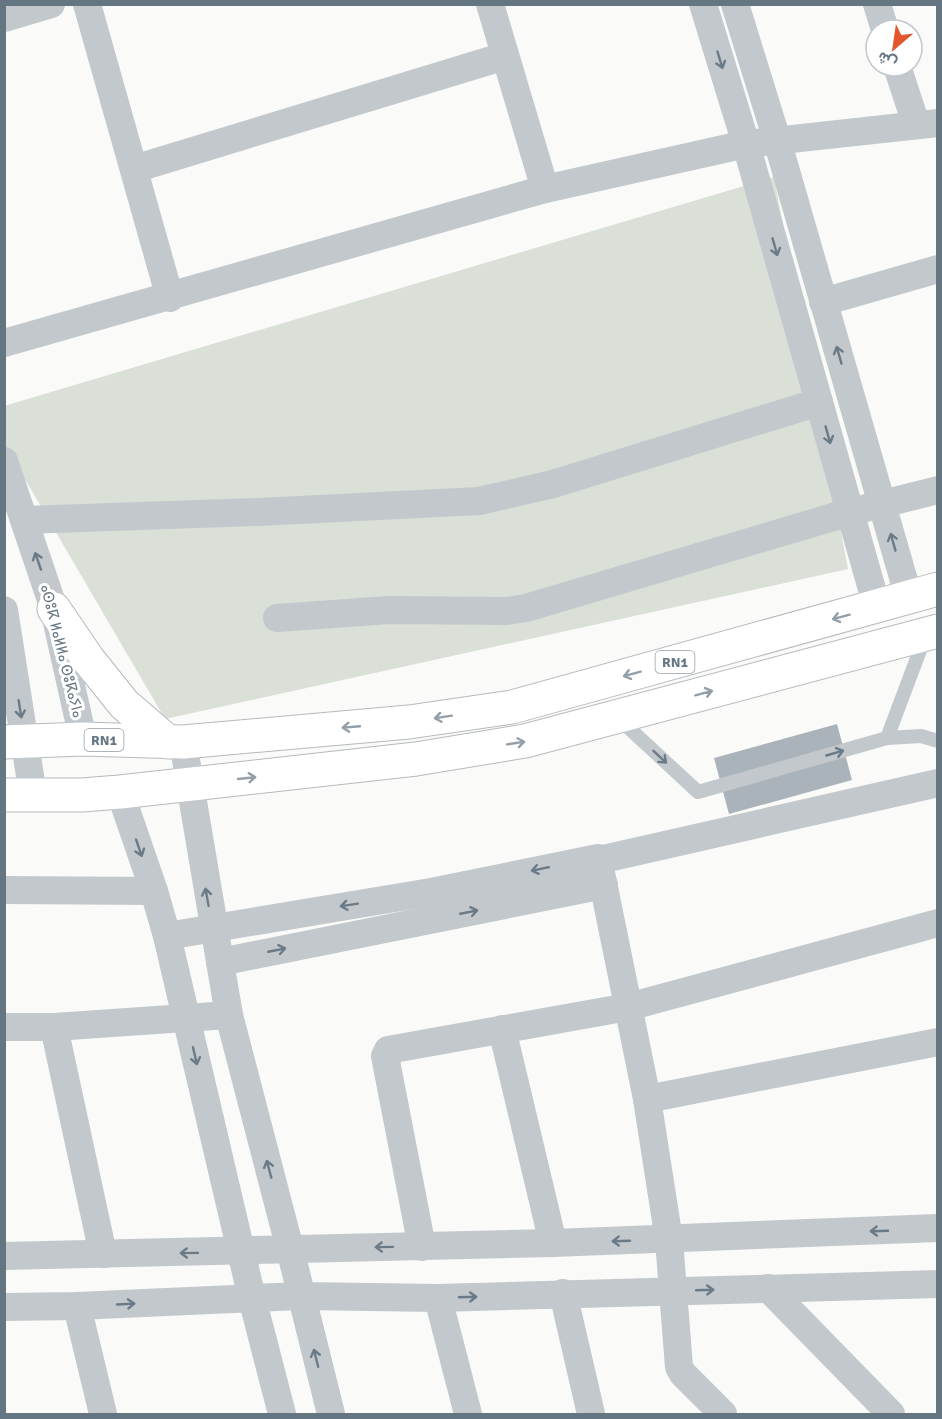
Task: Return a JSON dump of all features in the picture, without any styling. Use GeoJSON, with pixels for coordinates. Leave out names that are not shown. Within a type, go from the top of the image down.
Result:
{"type":"FeatureCollection","features":[{"type":"Feature","properties":{"kind":"main road","name":"RN1"},"geometry":{"type":"LineString","coordinates":[[14,742],[83,740],[175,742],[409,722],[512,707],[923,594]]}},
{"type":"Feature","properties":{"kind":"main road"},"geometry":{"type":"LineString","coordinates":[[54,609],[88,659],[124,704],[175,742]]}},
{"type":"Feature","properties":{"kind":"main road","name":"RN1"},"geometry":{"type":"LineString","coordinates":[[19,795],[120,792],[416,759],[525,741],[932,632]]}},
{"type":"Feature","properties":{"kind":"street"},"geometry":{"type":"LineString","coordinates":[[4,18],[51,4]]}},
{"type":"Feature","properties":{"kind":"street"},"geometry":{"type":"LineString","coordinates":[[87,4],[170,298]]}},
{"type":"Feature","properties":{"kind":"street"},"geometry":{"type":"LineString","coordinates":[[490,4],[545,189]]}},
{"type":"Feature","properties":{"kind":"street"},"geometry":{"type":"LineString","coordinates":[[702,4],[746,144],[877,607]]}},
{"type":"Feature","properties":{"kind":"street"},"geometry":{"type":"LineString","coordinates":[[735,4],[777,140],[882,504],[923,594]]}},
{"type":"Feature","properties":{"kind":"street"},"geometry":{"type":"LineString","coordinates":[[134,169],[506,56]]}},
{"type":"Feature","properties":{"kind":"street"},"geometry":{"type":"LineString","coordinates":[[4,343],[170,298],[545,189],[746,144],[927,124],[903,78]]}},
{"type":"Feature","properties":{"kind":"street"},"geometry":{"type":"LineString","coordinates":[[824,302],[938,269]]}},
{"type":"Feature","properties":{"kind":"street"},"geometry":{"type":"LineString","coordinates":[[24,520],[259,512],[479,501],[553,484],[819,402]]}},
{"type":"Feature","properties":{"kind":"street","name":"ⴰⵙⵓⴽ ⵍⴰⵍⵍⴰ ⵙⵓⴽⴰⵢⵏⴰ"},"geometry":{"type":"LineString","coordinates":[[4,460],[54,609],[83,740]]}},
{"type":"Feature","properties":{"kind":"street"},"geometry":{"type":"LineString","coordinates":[[278,618],[388,610],[507,611],[526,608],[850,512],[938,490]]}},
{"type":"Feature","properties":{"kind":"street"},"geometry":{"type":"LineString","coordinates":[[4,610],[19,795]]}},
{"type":"Feature","properties":{"kind":"street"},"geometry":{"type":"LineString","coordinates":[[175,742],[189,784],[229,1015],[331,1414]]}},
{"type":"Feature","properties":{"kind":"street"},"geometry":{"type":"LineString","coordinates":[[220,962],[435,905],[600,868],[763,824],[938,783]]}},
{"type":"Feature","properties":{"kind":"street"},"geometry":{"type":"LineString","coordinates":[[120,792],[167,936],[252,1298],[282,1414]]}},
{"type":"Feature","properties":{"kind":"street"},"geometry":{"type":"LineString","coordinates":[[600,868],[647,1099],[669,1239],[679,1367],[683,1374],[723,1414]]}},
{"type":"Feature","properties":{"kind":"street"},"geometry":{"type":"LineString","coordinates":[[4,890],[154,891]]}},
{"type":"Feature","properties":{"kind":"street"},"geometry":{"type":"LineString","coordinates":[[167,936],[213,927],[435,905]]}},
{"type":"Feature","properties":{"kind":"street"},"geometry":{"type":"LineString","coordinates":[[422,1247],[385,1056],[386,1051],[628,1007],[938,924]]}},
{"type":"Feature","properties":{"kind":"street"},"geometry":{"type":"LineString","coordinates":[[4,1027],[54,1027],[229,1015]]}},
{"type":"Feature","properties":{"kind":"street"},"geometry":{"type":"LineString","coordinates":[[54,1027],[104,1254]]}},
{"type":"Feature","properties":{"kind":"street"},"geometry":{"type":"LineString","coordinates":[[502,1029],[553,1243]]}},
{"type":"Feature","properties":{"kind":"street"},"geometry":{"type":"LineString","coordinates":[[647,1099],[938,1042]]}},
{"type":"Feature","properties":{"kind":"street"},"geometry":{"type":"LineString","coordinates":[[4,1256],[422,1247],[938,1228]]}},
{"type":"Feature","properties":{"kind":"street"},"geometry":{"type":"LineString","coordinates":[[4,1307],[301,1296],[438,1298],[938,1284]]}},
{"type":"Feature","properties":{"kind":"street"},"geometry":{"type":"LineString","coordinates":[[768,1288],[891,1414]]}},
{"type":"Feature","properties":{"kind":"street"},"geometry":{"type":"LineString","coordinates":[[563,1293],[591,1414]]}},
{"type":"Feature","properties":{"kind":"street"},"geometry":{"type":"LineString","coordinates":[[438,1298],[468,1414]]}},
{"type":"Feature","properties":{"kind":"street"},"geometry":{"type":"LineString","coordinates":[[77,1306],[103,1414]]}},
{"type":"Feature","properties":{"kind":"lane"},"geometry":{"type":"LineString","coordinates":[[886,738],[932,632]]}},
{"type":"Feature","properties":{"kind":"lane"},"geometry":{"type":"LineString","coordinates":[[617,717],[698,792],[886,738],[921,736],[938,741]]}},
{"type":"Feature","properties":{"kind":"shaded area"},"geometry":{"type":"Polygon","coordinates":[[[774,177],[848,569],[165,719],[5,445],[4,406],[774,177]]]}},
{"type":"Feature","properties":{"kind":"building"},"geometry":{"type":"Polygon","coordinates":[[[837,724],[852,780],[729,814],[714,758],[837,724]]]}}]}
